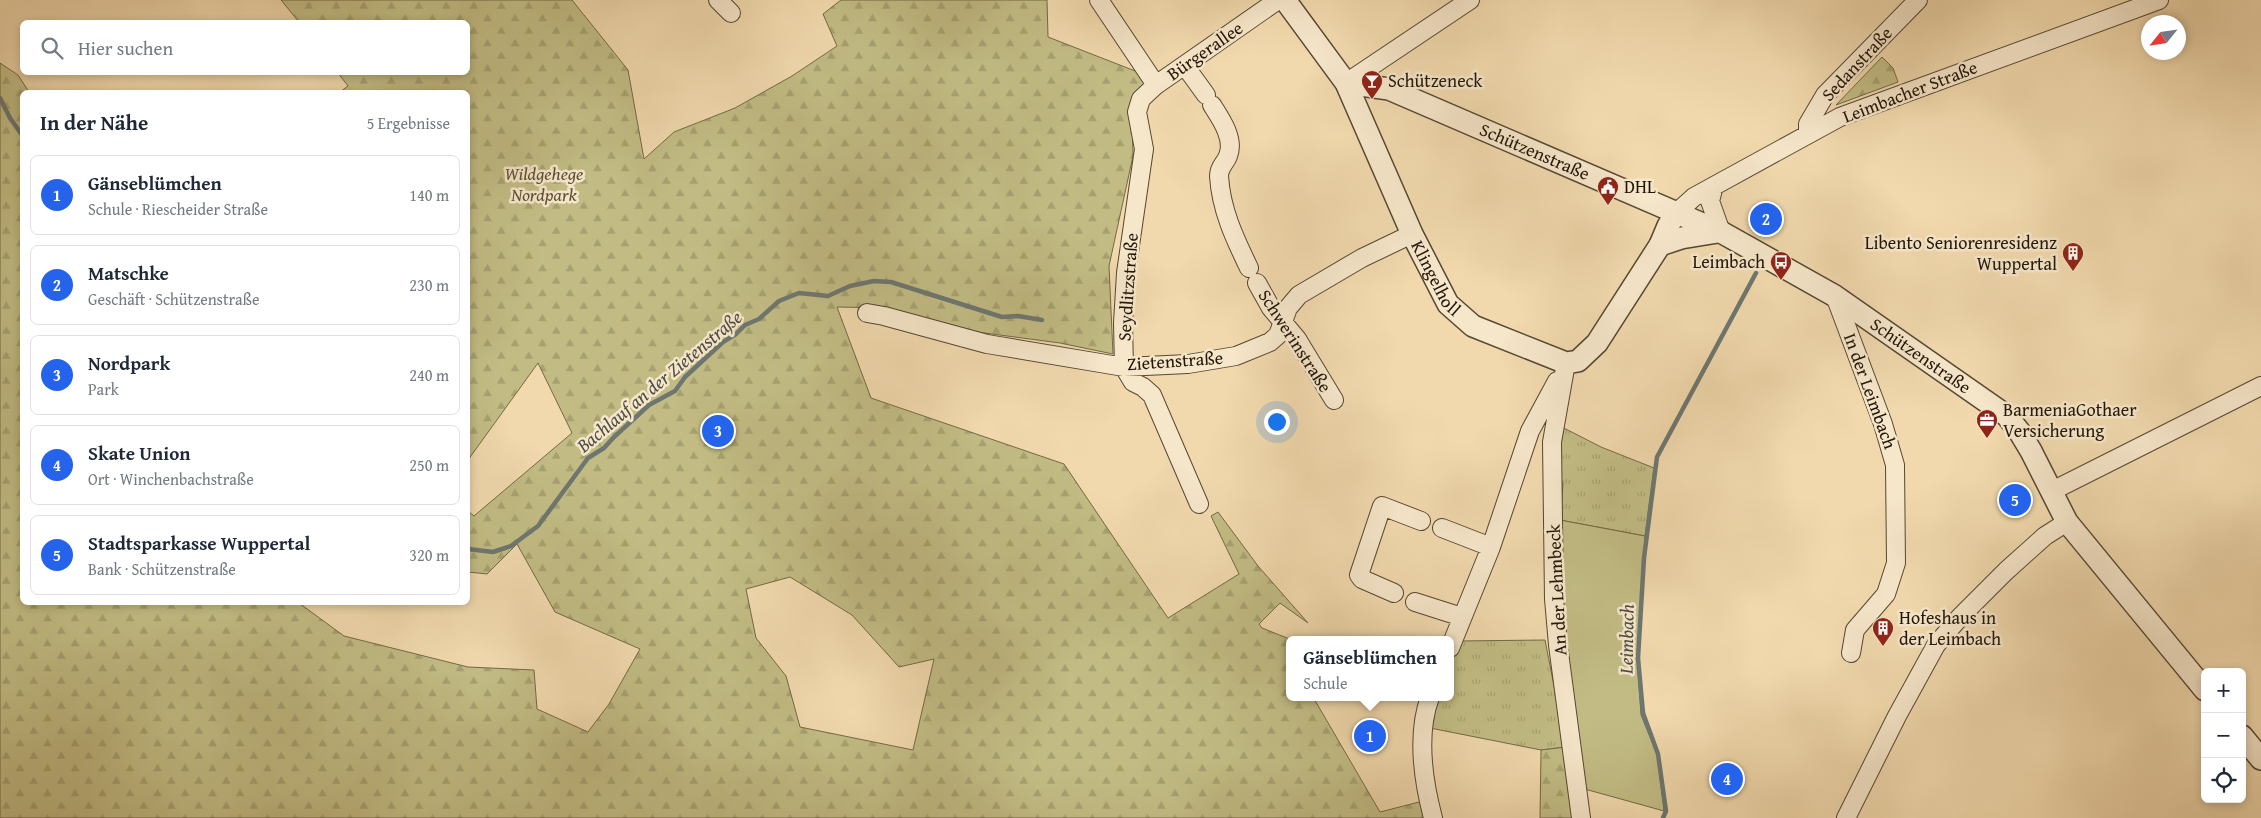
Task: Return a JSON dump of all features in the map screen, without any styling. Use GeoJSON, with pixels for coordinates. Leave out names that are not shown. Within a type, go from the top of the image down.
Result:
{"type":"FeatureCollection","features":[{"type":"Feature","properties":{"kind":"street"},"geometry":{"type":"LineString","coordinates":[[718,0],[731,13]]}},
{"type":"Feature","properties":{"kind":"street"},"geometry":{"type":"LineString","coordinates":[[1099,0],[1156,85]]}},
{"type":"Feature","properties":{"kind":"street","name":"Bürgerallee"},"geometry":{"type":"LineString","coordinates":[[1156,85],[1278,0]]}},
{"type":"Feature","properties":{"kind":"street","name":"Klingelholl"},"geometry":{"type":"LineString","coordinates":[[1285,0],[1346,83],[1412,234],[1448,304],[1460,317],[1473,326],[1566,363]]}},
{"type":"Feature","properties":{"kind":"street"},"geometry":{"type":"LineString","coordinates":[[1346,83],[1470,0]]}},
{"type":"Feature","properties":{"kind":"street","name":"Sedanstraße"},"geometry":{"type":"LineString","coordinates":[[1808,134],[1808,124],[1825,95],[1918,0]]}},
{"type":"Feature","properties":{"kind":"street","name":"Leimbacher Straße"},"geometry":{"type":"LineString","coordinates":[[1675,214],[1694,197],[1850,113],[2159,0]]}},
{"type":"Feature","properties":{"kind":"street","name":"Schwerinstraße"},"geometry":{"type":"LineString","coordinates":[[1185,66],[1209,100],[1228,134],[1230,144],[1228,156],[1221,166],[1219,175],[1229,225],[1271,308],[1297,340],[1334,400]]}},
{"type":"Feature","properties":{"kind":"street","name":"Schützenstraße"},"geometry":{"type":"LineString","coordinates":[[1346,83],[1389,89],[1675,214],[1721,232],[1835,296],[2007,416],[2019,431],[2067,522],[2201,685]]}},
{"type":"Feature","properties":{"kind":"street","name":"Seydlitzstraße"},"geometry":{"type":"LineString","coordinates":[[1156,85],[1141,100],[1137,112],[1144,149],[1126,273],[1123,323],[1124,367],[1133,382],[1143,387],[1152,395],[1199,504]]}},
{"type":"Feature","properties":{"kind":"street"},"geometry":{"type":"LineString","coordinates":[[1660,245],[1688,237],[1721,232],[1710,201],[1714,186]]}},
{"type":"Feature","properties":{"kind":"street"},"geometry":{"type":"LineString","coordinates":[[1454,638],[1491,547],[1530,431],[1566,363],[1578,360],[1596,343],[1660,245],[1675,214]]}},
{"type":"Feature","properties":{"kind":"street","name":"Zietenstraße"},"geometry":{"type":"LineString","coordinates":[[867,313],[987,344],[1124,367],[1188,364],[1236,356],[1270,342],[1278,335],[1288,308],[1299,295],[1362,258],[1412,234]]}},
{"type":"Feature","properties":{"kind":"street","name":"In der Leimbach"},"geometry":{"type":"LineString","coordinates":[[1835,296],[1889,439],[1895,466],[1896,563],[1886,594],[1855,630],[1851,653]]}},
{"type":"Feature","properties":{"kind":"street","name":"An der Lehmbeck"},"geometry":{"type":"LineString","coordinates":[[1566,363],[1552,442],[1554,599],[1558,645],[1581,818]]}},
{"type":"Feature","properties":{"kind":"street"},"geometry":{"type":"LineString","coordinates":[[2052,491],[2261,386]]}},
{"type":"Feature","properties":{"kind":"street"},"geometry":{"type":"LineString","coordinates":[[1394,593],[1362,579],[1359,575],[1382,506],[1421,521]]}},
{"type":"Feature","properties":{"kind":"street"},"geometry":{"type":"LineString","coordinates":[[1846,818],[1897,716],[1936,645],[1960,617],[2006,571],[2045,536],[2067,522]]}},
{"type":"Feature","properties":{"kind":"street"},"geometry":{"type":"LineString","coordinates":[[1442,528],[1491,547]]}},
{"type":"Feature","properties":{"kind":"street"},"geometry":{"type":"LineString","coordinates":[[1415,602],[1462,617]]}},
{"type":"Feature","properties":{"kind":"street"},"geometry":{"type":"LineString","coordinates":[[1429,701],[1424,717],[1424,769],[1425,786],[1433,818]]}},
{"type":"Feature","properties":{"kind":"street"},"geometry":{"type":"LineString","coordinates":[[2246,741],[2261,759]]}},
{"type":"Feature","properties":{"kind":"green space","name":"Wildgehege Nordpark"},"geometry":{"type":"Polygon","coordinates":[[[281,0],[572,0],[628,70],[644,159],[674,132],[735,108],[792,76],[837,46],[823,14],[841,0],[1047,0],[1048,37],[1148,76],[1132,114],[1133,156],[1109,266],[1113,354],[1060,343],[977,332],[889,308],[837,307],[871,398],[1064,464],[1168,618],[1239,574],[1211,516],[1218,512],[1258,566],[1308,623],[1280,603],[1259,624],[1262,628],[1286,638],[1286,701],[1315,701],[1380,812],[1423,801],[1427,818],[0,818],[0,63],[18,75],[28,90],[20,90],[20,605],[302,605],[344,636],[468,667],[534,670],[537,709],[588,732],[609,704],[640,649],[555,612],[517,544],[487,574],[470,572],[470,513],[474,516],[572,433],[538,363],[470,457],[470,90],[343,90],[348,86],[340,75],[470,75],[470,20],[297,20],[281,0]],[[790,577],[746,589],[756,638],[786,676],[800,727],[913,750],[934,659],[899,667],[852,615],[790,577]]]}},
{"type":"Feature","properties":{"kind":"green space"},"geometry":{"type":"Polygon","coordinates":[[[1882,57],[1893,68],[1898,82],[1836,105],[1882,57]]]}},
{"type":"Feature","properties":{"kind":"green space"},"geometry":{"type":"Polygon","coordinates":[[[1556,424],[1601,447],[1654,468],[1645,536],[1560,520],[1563,484],[1555,470],[1556,424]]]}},
{"type":"Feature","properties":{"kind":"green space"},"geometry":{"type":"Polygon","coordinates":[[[1560,520],[1645,536],[1637,657],[1641,715],[1657,754],[1664,811],[1581,788],[1557,604],[1560,520]]]}},
{"type":"Feature","properties":{"kind":"green space"},"geometry":{"type":"Polygon","coordinates":[[[1545,640],[1566,747],[1541,750],[1430,728],[1434,701],[1454,701],[1454,648],[1457,641],[1545,640]]]}},
{"type":"Feature","properties":{"kind":"green space"},"geometry":{"type":"Polygon","coordinates":[[[1566,747],[1576,818],[1540,818],[1541,750],[1566,747]]]}},
{"type":"Feature","properties":{"kind":"waterway","name":"Bachlauf an der Zietenstraße"},"geometry":{"type":"LineString","coordinates":[[0,98],[20,132]]}},
{"type":"Feature","properties":{"kind":"waterway","name":"Leimbach"},"geometry":{"type":"LineString","coordinates":[[1663,818],[1666,811],[1658,754],[1643,713],[1638,658],[1644,558],[1657,457],[1756,273]]}},
{"type":"Feature","properties":{"kind":"waterway","name":"Bachlauf an der Zietenstraße"},"geometry":{"type":"LineString","coordinates":[[470,549],[493,552],[511,546],[538,526],[588,458],[604,448],[649,405],[675,391],[685,377],[723,342],[736,334],[745,325],[759,319],[779,301],[799,293],[828,296],[850,286],[874,281],[891,282],[1002,317],[1018,316],[1042,320]]}},
{"type":"Feature","properties":{"kind":"place","name":"Schützeneck"},"geometry":{"type":"Point","coordinates":[1372,100]}},
{"type":"Feature","properties":{"kind":"place","name":"DHL"},"geometry":{"type":"Point","coordinates":[1608,206]}},
{"type":"Feature","properties":{"kind":"place","name":"Matschke"},"geometry":{"type":"Point","coordinates":[1766,219]}},
{"type":"Feature","properties":{"kind":"place","name":"Libento Seniorenresidenz Wuppertal"},"geometry":{"type":"Point","coordinates":[2073,272]}},
{"type":"Feature","properties":{"kind":"place","name":"Leimbach"},"geometry":{"type":"Point","coordinates":[1781,281]}},
{"type":"Feature","properties":{"kind":"place","name":"Nordpark"},"geometry":{"type":"Point","coordinates":[718,431]}},
{"type":"Feature","properties":{"kind":"place","name":"BarmeniaGothaer Versicherung"},"geometry":{"type":"Point","coordinates":[1987,439]}},
{"type":"Feature","properties":{"kind":"place","name":"Stadtsparkasse Wuppertal"},"geometry":{"type":"Point","coordinates":[2015,500]}},
{"type":"Feature","properties":{"kind":"place","name":"Hofeshaus in der Leimbach"},"geometry":{"type":"Point","coordinates":[1883,647]}},
{"type":"Feature","properties":{"kind":"place","name":"Gänseblümchen"},"geometry":{"type":"Point","coordinates":[1370,736]}},
{"type":"Feature","properties":{"kind":"place","name":"Skate Union"},"geometry":{"type":"Point","coordinates":[1727,779]}}]}
